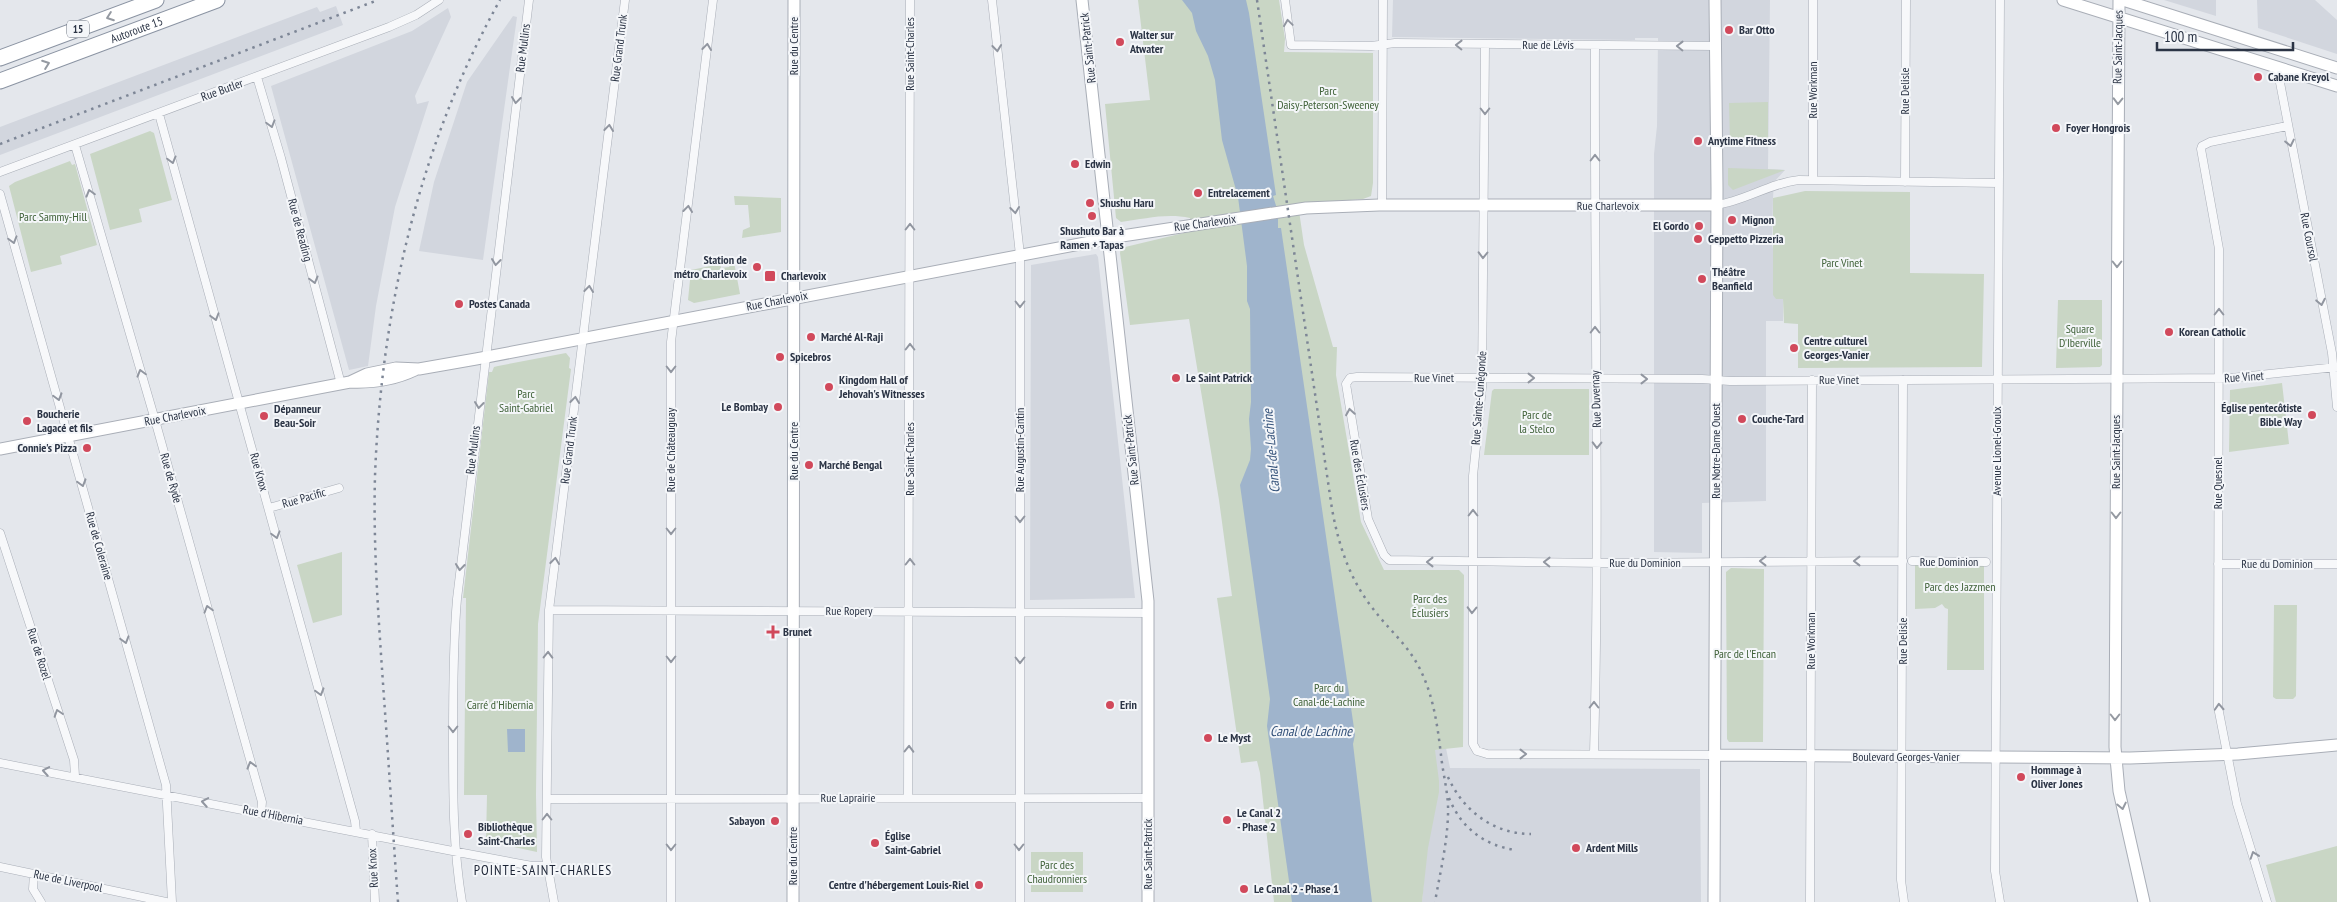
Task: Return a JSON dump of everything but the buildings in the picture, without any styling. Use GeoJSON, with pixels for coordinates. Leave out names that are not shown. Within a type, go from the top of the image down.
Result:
{"type":"FeatureCollection","features":[{"type":"Feature","properties":{"kind":"highway","name":"Autoroute 15"},"geometry":{"type":"LineString","coordinates":[[0,58],[156,0]]}},
{"type":"Feature","properties":{"kind":"highway","name":"Autoroute 15"},"geometry":{"type":"LineString","coordinates":[[0,81],[217,0]]}},
{"type":"Feature","properties":{"kind":"street","name":"Rue Butler"},"geometry":{"type":"LineString","coordinates":[[0,172],[404,21],[439,0]]}},
{"type":"Feature","properties":{"kind":"street","name":"Rue Mullins"},"geometry":{"type":"LineString","coordinates":[[462,902],[454,850],[454,627],[529,0]]}},
{"type":"Feature","properties":{"kind":"street","name":"Rue Grand Trunk"},"geometry":{"type":"LineString","coordinates":[[554,902],[547,866],[549,610],[625,0]]}},
{"type":"Feature","properties":{"kind":"street","name":"Rue de Châteauguay"},"geometry":{"type":"LineString","coordinates":[[671,902],[670,351],[713,0]]}},
{"type":"Feature","properties":{"kind":"street","name":"Rue du Centre"},"geometry":{"type":"LineString","coordinates":[[793,902],[794,0]]}},
{"type":"Feature","properties":{"kind":"street","name":"Rue Saint-Charles"},"geometry":{"type":"LineString","coordinates":[[908,798],[910,611],[910,0]]}},
{"type":"Feature","properties":{"kind":"street","name":"Rue Augustin-Cantin"},"geometry":{"type":"LineString","coordinates":[[992,0],[1020,255],[1020,902]]}},
{"type":"Feature","properties":{"kind":"street","name":"Rue Saint-Patrick"},"geometry":{"type":"LineString","coordinates":[[1082,0],[1148,613],[1148,902]]}},
{"type":"Feature","properties":{"kind":"street","name":"Rue de Lévis"},"geometry":{"type":"LineString","coordinates":[[1285,0],[1291,45],[1715,46]]}},
{"type":"Feature","properties":{"kind":"street"},"geometry":{"type":"LineString","coordinates":[[1382,205],[1383,0]]}},
{"type":"Feature","properties":{"kind":"street","name":"Rue Notre-Dame Ouest"},"geometry":{"type":"LineString","coordinates":[[1714,902],[1715,0]]}},
{"type":"Feature","properties":{"kind":"street","name":"Rue Workman"},"geometry":{"type":"LineString","coordinates":[[1813,0],[1813,180]]}},
{"type":"Feature","properties":{"kind":"street","name":"Rue Delisle"},"geometry":{"type":"LineString","coordinates":[[1905,182],[1906,0]]}},
{"type":"Feature","properties":{"kind":"street","name":"Avenue Lionel-Groulx"},"geometry":{"type":"LineString","coordinates":[[2000,0],[1995,871],[2000,902]]}},
{"type":"Feature","properties":{"kind":"street"},"geometry":{"type":"LineString","coordinates":[[2063,0],[2337,86]]}},
{"type":"Feature","properties":{"kind":"street","name":"Rue Saint-Jacques"},"geometry":{"type":"LineString","coordinates":[[2119,0],[2115,758],[2119,791],[2144,902]]}},
{"type":"Feature","properties":{"kind":"street"},"geometry":{"type":"LineString","coordinates":[[2123,0],[2337,68]]}},
{"type":"Feature","properties":{"kind":"street","name":"Rue Sainte-Cunégonde"},"geometry":{"type":"LineString","coordinates":[[1476,750],[1471,735],[1473,470],[1482,378],[1485,45]]}},
{"type":"Feature","properties":{"kind":"street","name":"Rue Duvernay"},"geometry":{"type":"LineString","coordinates":[[1594,754],[1595,45]]}},
{"type":"Feature","properties":{"kind":"street","name":"Rue Coursol"},"geometry":{"type":"LineString","coordinates":[[2276,67],[2335,367],[2337,407]]}},
{"type":"Feature","properties":{"kind":"street","name":"Rue de Reading"},"geometry":{"type":"LineString","coordinates":[[257,77],[346,383]]}},
{"type":"Feature","properties":{"kind":"street","name":"Rue Knox"},"geometry":{"type":"LineString","coordinates":[[159,114],[355,821],[356,832]]}},
{"type":"Feature","properties":{"kind":"street","name":"Rue Quesnel"},"geometry":{"type":"LineString","coordinates":[[2267,902],[2237,804],[2218,707],[2219,244],[2201,148],[2210,142],[2287,126]]}},
{"type":"Feature","properties":{"kind":"street","name":"Rue de Ryde"},"geometry":{"type":"LineString","coordinates":[[75,145],[155,420],[262,802],[261,812]]}},
{"type":"Feature","properties":{"kind":"street","name":"Rue Charlevoix"},"geometry":{"type":"LineString","coordinates":[[0,449],[346,383],[370,383],[398,378],[419,369],[1108,238],[1320,206],[1716,206],[1731,203],[1785,182],[1813,180],[1998,182]]}},
{"type":"Feature","properties":{"kind":"street","name":"Rue de Coleraine"},"geometry":{"type":"LineString","coordinates":[[0,194],[166,785],[172,902]]}},
{"type":"Feature","properties":{"kind":"street","name":"Rue Vinet"},"geometry":{"type":"LineString","coordinates":[[1346,386],[1347,380],[1352,377],[1716,380],[2218,378],[2335,367]]}},
{"type":"Feature","properties":{"kind":"street","name":"Rue Workman"},"geometry":{"type":"LineString","coordinates":[[1810,902],[1812,380]]}},
{"type":"Feature","properties":{"kind":"street","name":"Rue Delisle"},"geometry":{"type":"LineString","coordinates":[[1903,380],[1903,756],[1901,880],[1904,902]]}},
{"type":"Feature","properties":{"kind":"street","name":"Rue des Éclusiers"},"geometry":{"type":"LineString","coordinates":[[1346,386],[1368,519],[1374,537],[1388,559]]}},
{"type":"Feature","properties":{"kind":"street","name":"Rue Pacific"},"geometry":{"type":"LineString","coordinates":[[269,508],[339,488]]}},
{"type":"Feature","properties":{"kind":"street","name":"Rue de Rozel"},"geometry":{"type":"LineString","coordinates":[[0,533],[74,760],[75,776]]}},
{"type":"Feature","properties":{"kind":"street","name":"Rue du Dominion"},"geometry":{"type":"LineString","coordinates":[[1388,559],[1402,562],[1903,561]]}},
{"type":"Feature","properties":{"kind":"street","name":"Rue Dominion"},"geometry":{"type":"LineString","coordinates":[[1912,562],[1986,562]]}},
{"type":"Feature","properties":{"kind":"street","name":"Rue du Dominion"},"geometry":{"type":"LineString","coordinates":[[2218,564],[2337,564]]}},
{"type":"Feature","properties":{"kind":"street","name":"Rue Ropery"},"geometry":{"type":"LineString","coordinates":[[549,610],[1148,613]]}},
{"type":"Feature","properties":{"kind":"street","name":"Boulevard Georges-Vanier"},"geometry":{"type":"LineString","coordinates":[[1476,750],[1487,754],[2115,758],[2228,755],[2337,745]]}},
{"type":"Feature","properties":{"kind":"street","name":"Rue d'Hibernia"},"geometry":{"type":"LineString","coordinates":[[0,763],[261,812],[532,866],[547,866]]}},
{"type":"Feature","properties":{"kind":"street","name":"Rue Laprairie"},"geometry":{"type":"LineString","coordinates":[[547,799],[1149,798]]}},
{"type":"Feature","properties":{"kind":"street","name":"Rue Knox"},"geometry":{"type":"LineString","coordinates":[[372,834],[375,902]]}},
{"type":"Feature","properties":{"kind":"street","name":"Rue de Liverpool"},"geometry":{"type":"LineString","coordinates":[[0,868],[166,902]]}},
{"type":"Feature","properties":{"kind":"street"},"geometry":{"type":"LineString","coordinates":[[34,874],[32,887],[42,902]]}},
{"type":"Feature","properties":{"kind":"shaded area"},"geometry":{"type":"Polygon","coordinates":[[[1393,0],[1770,0],[1768,169],[1785,170],[1774,182],[1773,198],[1772,244],[1783,299],[1783,321],[1766,321],[1766,501],[1702,503],[1702,553],[1654,552],[1654,154],[1657,126],[1658,38],[1635,38],[1635,40],[1392,37],[1393,0]]]}},
{"type":"Feature","properties":{"kind":"shaded area"},"geometry":{"type":"Polygon","coordinates":[[[2164,0],[2216,0],[2216,16],[2164,0]]]}},
{"type":"Feature","properties":{"kind":"shaded area"},"geometry":{"type":"Polygon","coordinates":[[[2257,0],[2315,0],[2337,20],[2337,54],[2258,28],[2257,0]]]}},
{"type":"Feature","properties":{"kind":"shaded area"},"geometry":{"type":"Polygon","coordinates":[[[336,6],[343,25],[0,155],[0,127],[317,7],[320,12],[336,6]]]}},
{"type":"Feature","properties":{"kind":"shaded area"},"geometry":{"type":"Polygon","coordinates":[[[448,8],[451,17],[415,96],[417,104],[429,101],[395,207],[376,306],[368,366],[349,370],[271,86],[412,31],[448,8]]]}},
{"type":"Feature","properties":{"kind":"shaded area"},"geometry":{"type":"Polygon","coordinates":[[[513,16],[517,17],[483,260],[419,251],[434,182],[467,82],[513,16]]]}},
{"type":"Feature","properties":{"kind":"shaded area"},"geometry":{"type":"Polygon","coordinates":[[[1096,254],[1098,257],[1135,598],[1030,600],[1031,265],[1096,254]]]}},
{"type":"Feature","properties":{"kind":"shaded area"},"geometry":{"type":"Polygon","coordinates":[[[1446,748],[1450,768],[1700,769],[1701,902],[1422,902],[1435,750],[1446,748]]]}},
{"type":"Feature","properties":{"kind":"green space","name":"Parc du Canal-de-Lachine"},"geometry":{"type":"Polygon","coordinates":[[[1138,0],[1279,0],[1285,39],[1284,52],[1373,53],[1373,183],[1371,196],[1363,199],[1298,204],[1304,245],[1333,347],[1337,347],[1336,375],[1361,522],[1384,570],[1459,570],[1464,575],[1463,747],[1435,750],[1439,792],[1428,848],[1422,902],[1274,902],[1260,773],[1257,761],[1241,763],[1217,598],[1232,596],[1219,500],[1189,319],[1130,325],[1120,253],[1121,248],[1192,231],[1190,218],[1164,216],[1121,222],[1116,218],[1105,104],[1150,100],[1138,0]]]}},
{"type":"Feature","properties":{"kind":"green space"},"geometry":{"type":"Polygon","coordinates":[[[1768,102],[1768,143],[1730,143],[1729,103],[1768,102]]]}},
{"type":"Feature","properties":{"kind":"green space","name":"Parc Sammy-Hill"},"geometry":{"type":"Polygon","coordinates":[[[150,131],[154,133],[172,200],[139,209],[142,222],[110,230],[90,154],[150,131]]]}},
{"type":"Feature","properties":{"kind":"green space","name":"Parc Sammy-Hill"},"geometry":{"type":"Polygon","coordinates":[[[70,161],[72,165],[75,164],[97,245],[60,256],[62,264],[31,272],[9,186],[70,161]]]}},
{"type":"Feature","properties":{"kind":"green space"},"geometry":{"type":"Polygon","coordinates":[[[1728,168],[1785,170],[1733,190],[1728,185],[1728,168]]]}},
{"type":"Feature","properties":{"kind":"green space","name":"Parc Vinet"},"geometry":{"type":"Polygon","coordinates":[[[1805,191],[1910,192],[1910,273],[1984,274],[1982,367],[1798,368],[1798,324],[1784,323],[1783,299],[1776,299],[1773,295],[1773,198],[1805,191]]]}},
{"type":"Feature","properties":{"kind":"green space"},"geometry":{"type":"Polygon","coordinates":[[[734,196],[781,198],[781,232],[742,238],[743,230],[750,227],[748,205],[735,205],[734,196]]]}},
{"type":"Feature","properties":{"kind":"green space"},"geometry":{"type":"Polygon","coordinates":[[[734,262],[740,294],[694,303],[688,300],[691,270],[720,264],[721,268],[729,267],[734,262]]]}},
{"type":"Feature","properties":{"kind":"green space","name":"Square D'Iberville"},"geometry":{"type":"Polygon","coordinates":[[[2058,300],[2102,300],[2102,365],[2100,367],[2056,368],[2058,300]]]}},
{"type":"Feature","properties":{"kind":"green space"},"geometry":{"type":"Polygon","coordinates":[[[566,353],[570,358],[569,368],[571,369],[538,624],[537,852],[486,841],[487,795],[464,795],[466,598],[463,598],[489,372],[492,372],[494,367],[498,366],[566,353]]]}},
{"type":"Feature","properties":{"kind":"green space"},"geometry":{"type":"Polygon","coordinates":[[[2282,383],[2289,444],[2229,452],[2230,390],[2282,383]]]}},
{"type":"Feature","properties":{"kind":"green space","name":"Parc de la Stelco"},"geometry":{"type":"Polygon","coordinates":[[[1494,389],[1589,389],[1589,455],[1484,455],[1492,391],[1494,389]]]}},
{"type":"Feature","properties":{"kind":"green space"},"geometry":{"type":"Polygon","coordinates":[[[342,552],[342,615],[313,623],[297,565],[342,552]]]}},
{"type":"Feature","properties":{"kind":"green space","name":"Parc des Jazzmen"},"geometry":{"type":"Polygon","coordinates":[[[1915,563],[1984,564],[1984,670],[1947,670],[1948,609],[1942,604],[1935,608],[1915,609],[1915,563]]]}},
{"type":"Feature","properties":{"kind":"green space","name":"Parc de l'Encan"},"geometry":{"type":"Polygon","coordinates":[[[1731,568],[1764,569],[1763,742],[1729,742],[1727,739],[1726,572],[1731,568]]]}},
{"type":"Feature","properties":{"kind":"green space"},"geometry":{"type":"Polygon","coordinates":[[[2274,605],[2297,605],[2296,696],[2293,699],[2276,699],[2273,697],[2274,605]]]}},
{"type":"Feature","properties":{"kind":"green space"},"geometry":{"type":"Polygon","coordinates":[[[2337,846],[2337,902],[2276,902],[2266,865],[2337,846]]]}},
{"type":"Feature","properties":{"kind":"green space","name":"Parc des Chaudronniers"},"geometry":{"type":"Polygon","coordinates":[[[1031,852],[1083,852],[1083,892],[1031,892],[1031,852]]]}},
{"type":"Feature","properties":{"kind":"water","name":"Canal de Lachine"},"geometry":{"type":"Polygon","coordinates":[[[1182,0],[1246,0],[1249,13],[1276,195],[1273,196],[1278,212],[1278,228],[1281,228],[1355,735],[1353,744],[1372,902],[1292,902],[1267,726],[1270,699],[1240,485],[1250,460],[1251,449],[1249,419],[1251,402],[1250,309],[1247,301],[1247,266],[1238,197],[1222,140],[1215,80],[1208,56],[1196,31],[1192,13],[1182,0]]]}},
{"type":"Feature","properties":{"kind":"water"},"geometry":{"type":"Polygon","coordinates":[[[507,729],[525,729],[525,752],[508,752],[507,729]]]}},
{"type":"Feature","properties":{"kind":"railway"},"geometry":{"type":"LineString","coordinates":[[0,144],[378,0]]}},
{"type":"Feature","properties":{"kind":"railway"},"geometry":{"type":"LineString","coordinates":[[398,902],[378,615],[375,532],[375,476],[386,352],[409,230],[426,171],[447,112],[472,55],[500,0]]}},
{"type":"Feature","properties":{"kind":"railway"},"geometry":{"type":"LineString","coordinates":[[1257,0],[1332,509],[1338,537],[1358,587],[1374,610],[1409,651],[1419,668],[1429,692],[1435,717],[1448,808],[1445,848],[1435,902]]}},
{"type":"Feature","properties":{"kind":"railway"},"geometry":{"type":"LineString","coordinates":[[1448,777],[1462,800],[1481,818],[1505,830],[1531,834]]}},
{"type":"Feature","properties":{"kind":"railway"},"geometry":{"type":"LineString","coordinates":[[1449,798],[1460,818],[1475,834],[1494,844],[1516,850]]}},
{"type":"Feature","properties":{"kind":"place","name":"Bar Otto"},"geometry":{"type":"Point","coordinates":[1729,30]}},
{"type":"Feature","properties":{"kind":"place","name":"Walter sur Atwater"},"geometry":{"type":"Point","coordinates":[1120,42]}},
{"type":"Feature","properties":{"kind":"place","name":"Cabane Kreyol"},"geometry":{"type":"Point","coordinates":[2258,77]}},
{"type":"Feature","properties":{"kind":"place","name":"Foyer Hongrois"},"geometry":{"type":"Point","coordinates":[2056,128]}},
{"type":"Feature","properties":{"kind":"place","name":"Anytime Fitness"},"geometry":{"type":"Point","coordinates":[1698,141]}},
{"type":"Feature","properties":{"kind":"place","name":"Edwin"},"geometry":{"type":"Point","coordinates":[1075,164]}},
{"type":"Feature","properties":{"kind":"place","name":"Entrelacement"},"geometry":{"type":"Point","coordinates":[1198,193]}},
{"type":"Feature","properties":{"kind":"place","name":"Shushu Haru"},"geometry":{"type":"Point","coordinates":[1090,203]}},
{"type":"Feature","properties":{"kind":"place","name":"Shushuto Bar à Ramen + Tapas"},"geometry":{"type":"Point","coordinates":[1092,216]}},
{"type":"Feature","properties":{"kind":"place","name":"Mignon"},"geometry":{"type":"Point","coordinates":[1732,220]}},
{"type":"Feature","properties":{"kind":"place","name":"El Gordo"},"geometry":{"type":"Point","coordinates":[1699,226]}},
{"type":"Feature","properties":{"kind":"place","name":"Geppetto Pizzeria"},"geometry":{"type":"Point","coordinates":[1698,239]}},
{"type":"Feature","properties":{"kind":"place","name":"Station de métro Charlevoix"},"geometry":{"type":"Point","coordinates":[757,267]}},
{"type":"Feature","properties":{"kind":"place","name":"Charlevoix"},"geometry":{"type":"Point","coordinates":[770,276]}},
{"type":"Feature","properties":{"kind":"place","name":"Théâtre Beanfield"},"geometry":{"type":"Point","coordinates":[1702,279]}},
{"type":"Feature","properties":{"kind":"place","name":"Postes Canada"},"geometry":{"type":"Point","coordinates":[459,304]}},
{"type":"Feature","properties":{"kind":"place","name":"Korean Catholic"},"geometry":{"type":"Point","coordinates":[2169,332]}},
{"type":"Feature","properties":{"kind":"place","name":"Marché Al-Raji"},"geometry":{"type":"Point","coordinates":[811,337]}},
{"type":"Feature","properties":{"kind":"place","name":"Centre culturel Georges-Vanier"},"geometry":{"type":"Point","coordinates":[1794,348]}},
{"type":"Feature","properties":{"kind":"place","name":"Spicebros"},"geometry":{"type":"Point","coordinates":[780,357]}},
{"type":"Feature","properties":{"kind":"place","name":"Le Saint Patrick"},"geometry":{"type":"Point","coordinates":[1176,378]}},
{"type":"Feature","properties":{"kind":"place","name":"Kingdom Hall of Jehovah's Witnesses"},"geometry":{"type":"Point","coordinates":[829,387]}},
{"type":"Feature","properties":{"kind":"place","name":"Le Bombay"},"geometry":{"type":"Point","coordinates":[778,407]}},
{"type":"Feature","properties":{"kind":"place","name":"Église pentecôtiste Bible Way"},"geometry":{"type":"Point","coordinates":[2312,415]}},
{"type":"Feature","properties":{"kind":"place","name":"Dépanneur Beau-Soir"},"geometry":{"type":"Point","coordinates":[264,416]}},
{"type":"Feature","properties":{"kind":"place","name":"Couche-Tard"},"geometry":{"type":"Point","coordinates":[1742,419]}},
{"type":"Feature","properties":{"kind":"place","name":"Boucherie Lagacé et fils"},"geometry":{"type":"Point","coordinates":[27,421]}},
{"type":"Feature","properties":{"kind":"place","name":"Connie's Pizza"},"geometry":{"type":"Point","coordinates":[87,448]}},
{"type":"Feature","properties":{"kind":"place","name":"Marché Bengal"},"geometry":{"type":"Point","coordinates":[809,465]}},
{"type":"Feature","properties":{"kind":"place","name":"Brunet"},"geometry":{"type":"Point","coordinates":[773,632]}},
{"type":"Feature","properties":{"kind":"place","name":"Erin"},"geometry":{"type":"Point","coordinates":[1110,705]}},
{"type":"Feature","properties":{"kind":"place","name":"Le Myst"},"geometry":{"type":"Point","coordinates":[1208,738]}},
{"type":"Feature","properties":{"kind":"place","name":"Hommage à Oliver Jones"},"geometry":{"type":"Point","coordinates":[2021,777]}},
{"type":"Feature","properties":{"kind":"place","name":"Le Canal 2 - Phase 2"},"geometry":{"type":"Point","coordinates":[1227,820]}},
{"type":"Feature","properties":{"kind":"place","name":"Sabayon"},"geometry":{"type":"Point","coordinates":[775,821]}},
{"type":"Feature","properties":{"kind":"place","name":"Bibliothèque Saint-Charles"},"geometry":{"type":"Point","coordinates":[468,834]}},
{"type":"Feature","properties":{"kind":"place","name":"Église Saint-Gabriel"},"geometry":{"type":"Point","coordinates":[875,843]}},
{"type":"Feature","properties":{"kind":"place","name":"Ardent Mills"},"geometry":{"type":"Point","coordinates":[1576,848]}},
{"type":"Feature","properties":{"kind":"place","name":"Centre d'hébergement Louis-Riel"},"geometry":{"type":"Point","coordinates":[979,885]}},
{"type":"Feature","properties":{"kind":"place","name":"Le Canal 2 - Phase 1"},"geometry":{"type":"Point","coordinates":[1244,889]}},
{"type":"Feature","properties":{"kind":"district","name":"POINTE-SAINT-CHARLES"},"geometry":{"type":"Point","coordinates":[543,870]}},
{"type":"Feature","properties":{"kind":"park label","name":"Parc Daisy-Peterson-Sweeney"},"geometry":{"type":"Point","coordinates":[1328,98]}},
{"type":"Feature","properties":{"kind":"park label","name":"Parc Saint-Gabriel"},"geometry":{"type":"Point","coordinates":[526,401]}},
{"type":"Feature","properties":{"kind":"park label","name":"Parc des Éclusiers"},"geometry":{"type":"Point","coordinates":[1430,606]}},
{"type":"Feature","properties":{"kind":"park label","name":"Carré d'Hibernia"},"geometry":{"type":"Point","coordinates":[500,705]}},
{"type":"Feature","properties":{"kind":"water label","name":"Canal-de-Lachine"},"geometry":{"type":"Point","coordinates":[1271,451]}}]}
